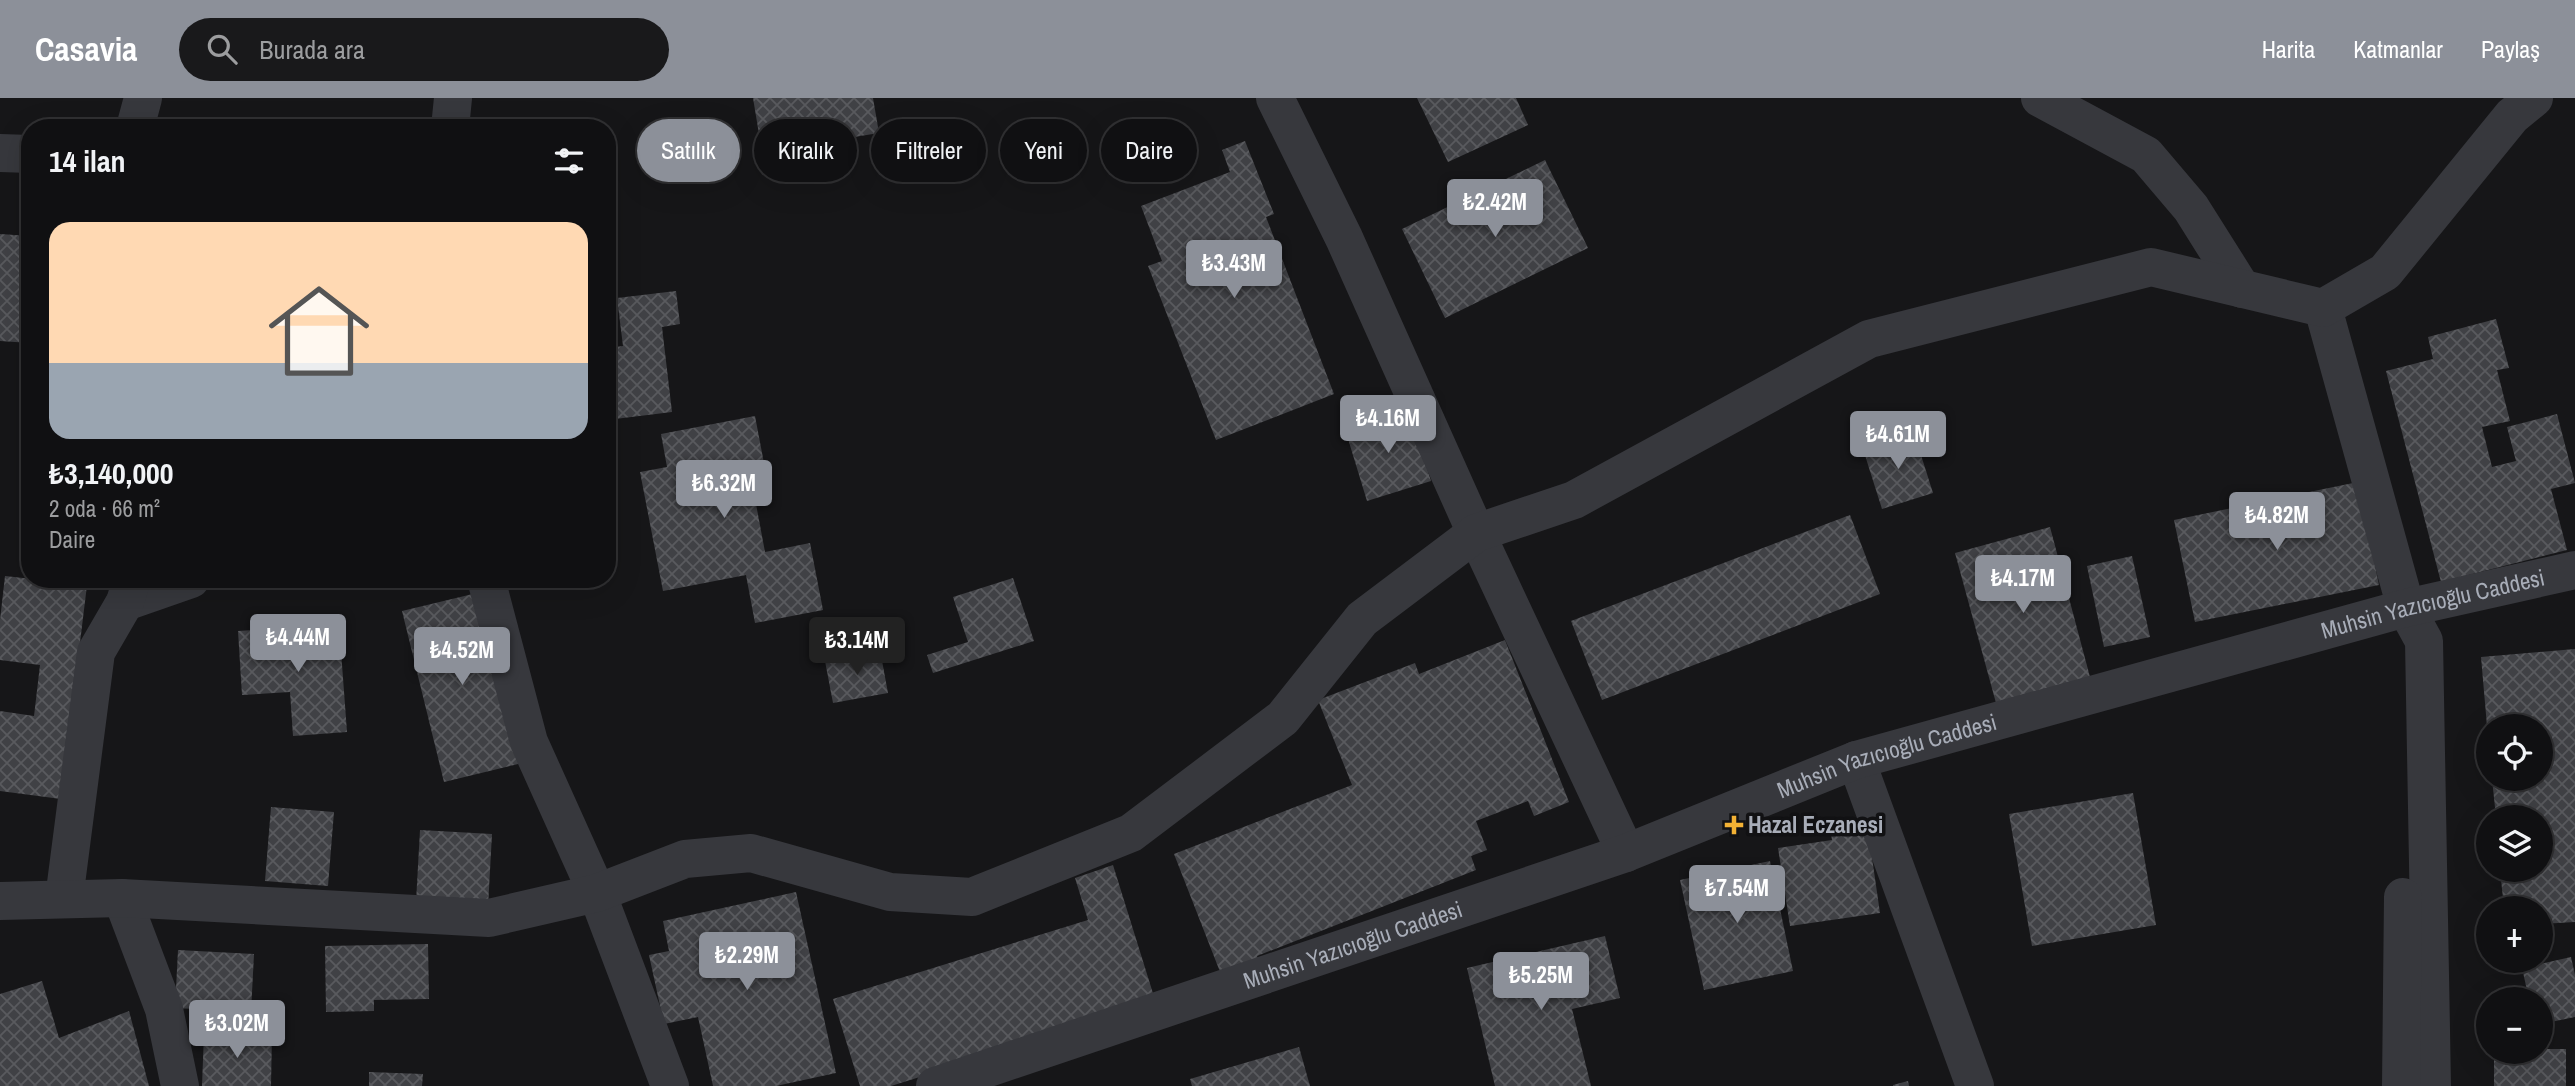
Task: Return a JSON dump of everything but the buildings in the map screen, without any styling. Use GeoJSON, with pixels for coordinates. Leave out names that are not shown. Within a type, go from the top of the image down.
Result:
{"type":"FeatureCollection","features":[{"type":"Feature","properties":{"kind":"street"},"geometry":{"type":"LineString","coordinates":[[137,119],[143,98]]}},
{"type":"Feature","properties":{"kind":"street"},"geometry":{"type":"LineString","coordinates":[[451,119],[453,98]]}},
{"type":"Feature","properties":{"kind":"street"},"geometry":{"type":"LineString","coordinates":[[1275,98],[1344,238],[1476,533],[1626,853]]}},
{"type":"Feature","properties":{"kind":"street"},"geometry":{"type":"LineString","coordinates":[[2039,98],[2146,155],[2191,208],[2242,289]]}},
{"type":"Feature","properties":{"kind":"street"},"geometry":{"type":"LineString","coordinates":[[0,901],[122,898],[489,918],[597,893],[685,859],[751,853],[890,892],[972,897],[1131,833],[1283,718],[1362,619],[1476,533],[1574,500],[1869,339],[2151,267],[2323,308],[2385,272],[2518,104]]}},
{"type":"Feature","properties":{"kind":"street"},"geometry":{"type":"LineString","coordinates":[[0,153],[21,154]]}},
{"type":"Feature","properties":{"kind":"street"},"geometry":{"type":"LineString","coordinates":[[2323,308],[2406,608],[2424,641],[2432,1086]]}},
{"type":"Feature","properties":{"kind":"street","name":"Muhsin Yazıcıoğlu Caddesi"},"geometry":{"type":"LineString","coordinates":[[934,1086],[1626,853],[1856,760],[2406,608],[2575,570]]}},
{"type":"Feature","properties":{"kind":"street"},"geometry":{"type":"LineString","coordinates":[[488,588],[529,742],[597,893],[670,1086]]}},
{"type":"Feature","properties":{"kind":"street"},"geometry":{"type":"LineString","coordinates":[[64,899],[96,652],[129,591]]}},
{"type":"Feature","properties":{"kind":"street"},"geometry":{"type":"LineString","coordinates":[[2401,1086],[2406,608]]}},
{"type":"Feature","properties":{"kind":"street"},"geometry":{"type":"LineString","coordinates":[[1856,760],[1975,1086]]}},
{"type":"Feature","properties":{"kind":"street"},"geometry":{"type":"LineString","coordinates":[[122,898],[164,1009],[180,1086]]}},
{"type":"Feature","properties":{"kind":"place","name":"Hazal Eczanesi"},"geometry":{"type":"Point","coordinates":[1734,825]}}]}
